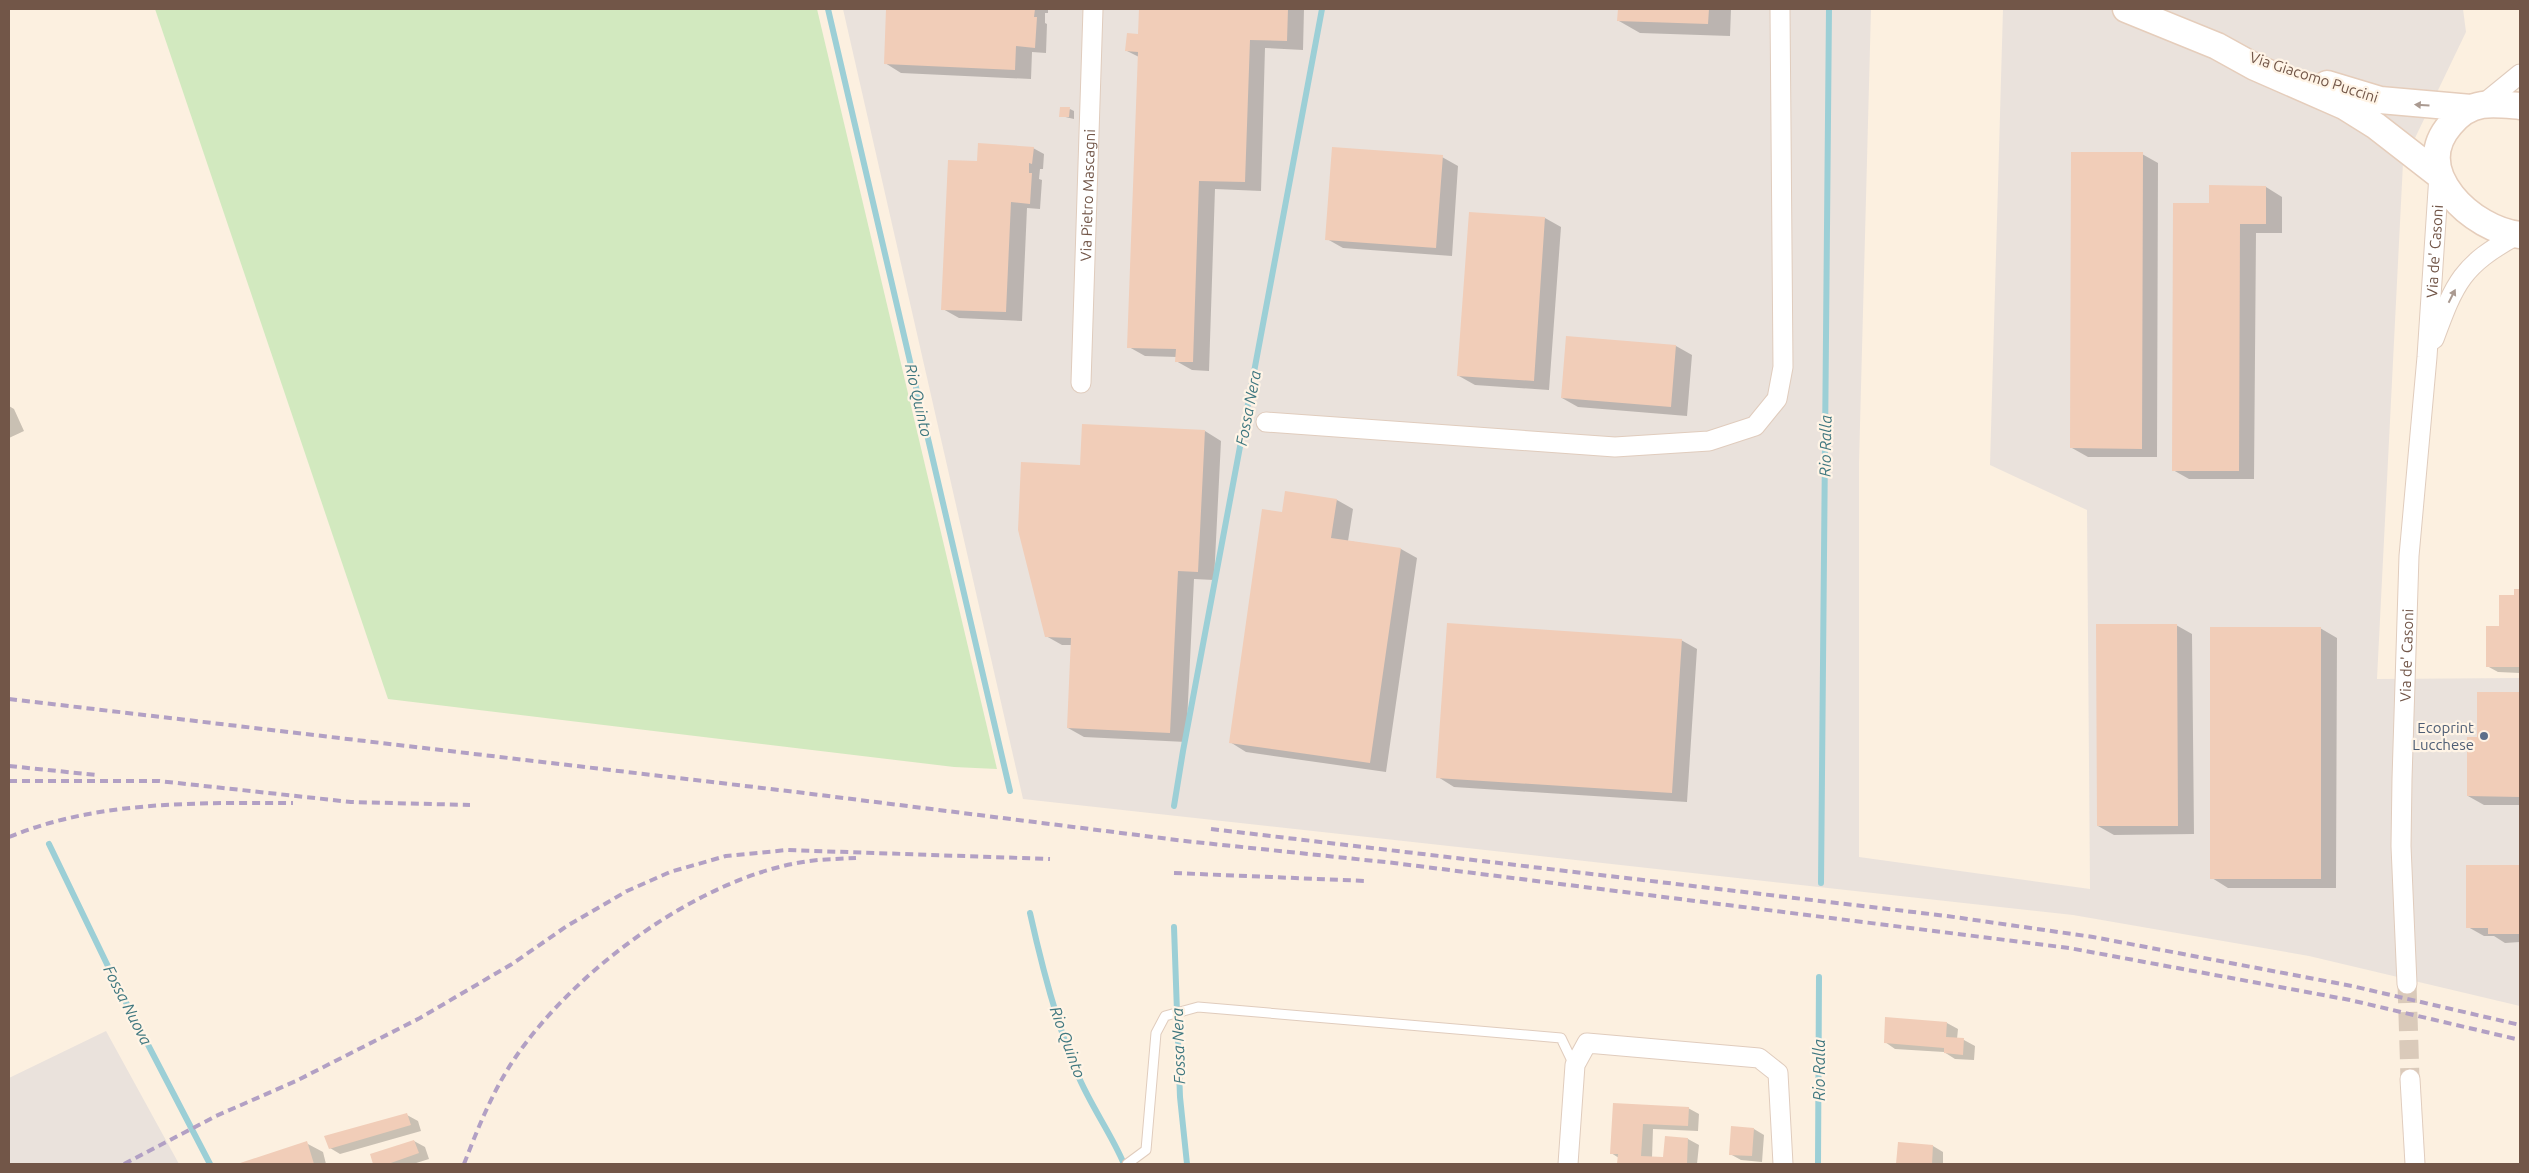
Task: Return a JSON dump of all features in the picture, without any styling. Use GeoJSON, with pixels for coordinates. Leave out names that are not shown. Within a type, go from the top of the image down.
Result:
{"type":"FeatureCollection","features":[{"type":"Feature","properties":{"kind":"main road","name":"Via Giacomo Puccini"},"geometry":{"type":"LineString","coordinates":[[2126,9],[2217,46],[2255,67],[2344,106],[2376,126],[2439,175],[2451,195],[2470,212],[2484,222],[2519,235]]}},
{"type":"Feature","properties":{"kind":"main road","name":"Via Giacomo Puccini"},"geometry":{"type":"LineString","coordinates":[[2217,46],[2258,57],[2360,95],[2400,103],[2520,106]]}},
{"type":"Feature","properties":{"kind":"main road"},"geometry":{"type":"LineString","coordinates":[[2439,175],[2437,154],[2445,130],[2460,115],[2476,106]]}},
{"type":"Feature","properties":{"kind":"street","name":"Via Pietro Mascagni"},"geometry":{"type":"LineString","coordinates":[[1081,383],[1093,9]]}},
{"type":"Feature","properties":{"kind":"street"},"geometry":{"type":"LineString","coordinates":[[1266,422],[1615,447],[1709,441],[1756,426],[1777,399],[1783,367],[1780,9]]}},
{"type":"Feature","properties":{"kind":"street"},"geometry":{"type":"LineString","coordinates":[[2476,106],[2520,74]]}},
{"type":"Feature","properties":{"kind":"street","name":"Via de' Casoni"},"geometry":{"type":"LineString","coordinates":[[2407,984],[2402,846],[2409,556],[2427,357],[2439,175]]}},
{"type":"Feature","properties":{"kind":"street","name":"Via de' Casoni"},"geometry":{"type":"LineString","coordinates":[[2427,357],[2445,308],[2460,280],[2471,265],[2491,250],[2519,235]]}},
{"type":"Feature","properties":{"kind":"street"},"geometry":{"type":"LineString","coordinates":[[1568,1164],[1574,1065],[1588,1043],[1759,1058],[1778,1072],[1783,1164]]}},
{"type":"Feature","properties":{"kind":"street"},"geometry":{"type":"LineString","coordinates":[[2410,1079],[2415,1164]]}},
{"type":"Feature","properties":{"kind":"lane"},"geometry":{"type":"LineString","coordinates":[[1130,1162],[1146,1150],[1156,1033],[1165,1016],[1198,1007],[1561,1038],[1574,1065]]}},
{"type":"Feature","properties":{"kind":"shaded area"},"geometry":{"type":"Polygon","coordinates":[[[843,9],[1871,9],[1859,463],[1859,857],[2090,889],[2087,510],[1990,465],[2003,9],[2463,9],[2466,32],[2403,163],[2377,679],[2520,678],[2520,1006],[2309,956],[2073,915],[1023,799],[843,9]]]}},
{"type":"Feature","properties":{"kind":"shaded area"},"geometry":{"type":"Polygon","coordinates":[[[106,1031],[179,1164],[9,1164],[9,1078],[106,1031]]]}},
{"type":"Feature","properties":{"kind":"green space"},"geometry":{"type":"Polygon","coordinates":[[[155,9],[817,9],[997,769],[954,767],[388,699],[155,9]]]}},
{"type":"Feature","properties":{"kind":"building"},"geometry":{"type":"Polygon","coordinates":[[[886,9],[1035,9],[1034,17],[1037,17],[1035,48],[1016,46],[1015,70],[884,64],[886,9]]]}},
{"type":"Feature","properties":{"kind":"building"},"geometry":{"type":"Polygon","coordinates":[[[1139,9],[1288,9],[1287,41],[1250,40],[1245,182],[1199,181],[1193,362],[1175,362],[1176,349],[1127,348],[1138,52],[1125,51],[1127,33],[1138,34],[1139,9]]]}},
{"type":"Feature","properties":{"kind":"building"},"geometry":{"type":"Polygon","coordinates":[[[1618,9],[1709,9],[1708,24],[1617,21],[1618,9]]]}},
{"type":"Feature","properties":{"kind":"building"},"geometry":{"type":"Polygon","coordinates":[[[1060,107],[1070,107],[1069,117],[1059,117],[1060,107]]]}},
{"type":"Feature","properties":{"kind":"building"},"geometry":{"type":"Polygon","coordinates":[[[978,143],[1034,147],[1032,164],[1029,163],[1029,173],[1032,173],[1030,204],[1011,202],[1006,312],[941,310],[948,160],[977,161],[978,143]]]}},
{"type":"Feature","properties":{"kind":"building"},"geometry":{"type":"Polygon","coordinates":[[[1332,147],[1443,155],[1436,248],[1325,240],[1332,147]]]}},
{"type":"Feature","properties":{"kind":"building"},"geometry":{"type":"Polygon","coordinates":[[[2071,152],[2143,152],[2142,449],[2070,448],[2071,152]]]}},
{"type":"Feature","properties":{"kind":"building"},"geometry":{"type":"Polygon","coordinates":[[[2209,185],[2266,186],[2266,224],[2240,224],[2239,471],[2172,471],[2173,203],[2209,203],[2209,185]]]}},
{"type":"Feature","properties":{"kind":"building"},"geometry":{"type":"Polygon","coordinates":[[[1469,212],[1545,217],[1534,381],[1457,376],[1469,212]]]}},
{"type":"Feature","properties":{"kind":"building"},"geometry":{"type":"Polygon","coordinates":[[[1566,336],[1676,345],[1671,407],[1561,398],[1566,336]]]}},
{"type":"Feature","properties":{"kind":"building"},"geometry":{"type":"Polygon","coordinates":[[[1082,424],[1205,430],[1198,572],[1178,571],[1170,733],[1067,728],[1071,638],[1045,637],[1018,530],[1021,462],[1080,465],[1082,424]]]}},
{"type":"Feature","properties":{"kind":"building"},"geometry":{"type":"Polygon","coordinates":[[[1285,491],[1337,499],[1331,538],[1401,548],[1370,763],[1229,743],[1262,509],[1282,512],[1285,491]]]}},
{"type":"Feature","properties":{"kind":"building"},"geometry":{"type":"Polygon","coordinates":[[[2514,589],[2520,589],[2520,667],[2486,667],[2486,626],[2499,626],[2499,595],[2514,595],[2514,589]]]}},
{"type":"Feature","properties":{"kind":"building"},"geometry":{"type":"Polygon","coordinates":[[[1447,623],[1682,639],[1672,793],[1436,778],[1447,623]]]}},
{"type":"Feature","properties":{"kind":"building"},"geometry":{"type":"Polygon","coordinates":[[[2096,624],[2177,624],[2178,826],[2097,826],[2096,624]]]}},
{"type":"Feature","properties":{"kind":"building"},"geometry":{"type":"Polygon","coordinates":[[[2210,627],[2321,627],[2321,879],[2210,879],[2210,627]]]}},
{"type":"Feature","properties":{"kind":"building"},"geometry":{"type":"Polygon","coordinates":[[[2477,692],[2520,692],[2520,797],[2467,796],[2467,737],[2477,737],[2477,692]]]}},
{"type":"Feature","properties":{"kind":"building"},"geometry":{"type":"Polygon","coordinates":[[[2466,865],[2520,865],[2520,934],[2488,934],[2488,928],[2466,928],[2466,865]]]}},
{"type":"Feature","properties":{"kind":"building"},"geometry":{"type":"Polygon","coordinates":[[[1885,1017],[1947,1022],[1946,1037],[1964,1038],[1963,1055],[1944,1053],[1944,1048],[1884,1043],[1885,1017]]]}},
{"type":"Feature","properties":{"kind":"building"},"geometry":{"type":"Polygon","coordinates":[[[1613,1103],[1689,1107],[1688,1126],[1643,1124],[1641,1156],[1663,1157],[1665,1136],[1688,1138],[1687,1164],[1617,1164],[1618,1154],[1610,1154],[1613,1103]]]}},
{"type":"Feature","properties":{"kind":"building"},"geometry":{"type":"Polygon","coordinates":[[[407,1113],[411,1125],[329,1149],[324,1136],[407,1113]]]}},
{"type":"Feature","properties":{"kind":"building"},"geometry":{"type":"Polygon","coordinates":[[[1731,1126],[1754,1128],[1752,1156],[1729,1155],[1731,1126]]]}},
{"type":"Feature","properties":{"kind":"building"},"geometry":{"type":"Polygon","coordinates":[[[414,1140],[419,1153],[388,1164],[373,1164],[370,1154],[414,1140]]]}},
{"type":"Feature","properties":{"kind":"building"},"geometry":{"type":"Polygon","coordinates":[[[307,1141],[314,1164],[237,1164],[307,1141]]]}},
{"type":"Feature","properties":{"kind":"building"},"geometry":{"type":"Polygon","coordinates":[[[1898,1142],[1933,1145],[1932,1164],[1896,1164],[1898,1142]]]}},
{"type":"Feature","properties":{"kind":"waterway","name":"Rio Quinto"},"geometry":{"type":"LineString","coordinates":[[828,9],[1010,791]]}},
{"type":"Feature","properties":{"kind":"waterway","name":"Fossa Nera"},"geometry":{"type":"LineString","coordinates":[[1174,806],[1322,9]]}},
{"type":"Feature","properties":{"kind":"waterway","name":"Rio Ralla"},"geometry":{"type":"LineString","coordinates":[[1821,883],[1829,9]]}},
{"type":"Feature","properties":{"kind":"waterway","name":"Fossa Nuova"},"geometry":{"type":"LineString","coordinates":[[49,844],[118,987],[210,1164]]}},
{"type":"Feature","properties":{"kind":"waterway","name":"Rio Quinto"},"geometry":{"type":"LineString","coordinates":[[1030,913],[1050,994],[1069,1054],[1082,1085],[1124,1164]]}},
{"type":"Feature","properties":{"kind":"waterway","name":"Fossa Nera"},"geometry":{"type":"LineString","coordinates":[[1174,927],[1180,1097],[1187,1164]]}},
{"type":"Feature","properties":{"kind":"waterway","name":"Rio Ralla"},"geometry":{"type":"LineString","coordinates":[[1818,1164],[1819,977]]}},
{"type":"Feature","properties":{"kind":"tunnel"},"geometry":{"type":"LineString","coordinates":[[2407,984],[2410,1079]]}},
{"type":"Feature","properties":{"kind":"railway"},"geometry":{"type":"LineString","coordinates":[[9,699],[788,791],[1185,841],[1394,863],[2069,948],[2350,1000],[2520,1040]]}},
{"type":"Feature","properties":{"kind":"railway"},"geometry":{"type":"LineString","coordinates":[[9,766],[96,775]]}},
{"type":"Feature","properties":{"kind":"railway"},"geometry":{"type":"LineString","coordinates":[[9,781],[159,781],[351,802],[470,805]]}},
{"type":"Feature","properties":{"kind":"railway"},"geometry":{"type":"LineString","coordinates":[[9,837],[43,825],[113,810],[185,804],[293,803]]}},
{"type":"Feature","properties":{"kind":"railway"},"geometry":{"type":"LineString","coordinates":[[1211,829],[1947,916],[2093,937],[2352,986],[2520,1025]]}},
{"type":"Feature","properties":{"kind":"railway"},"geometry":{"type":"LineString","coordinates":[[124,1164],[216,1116],[296,1081],[420,1018],[512,964],[567,926],[627,891],[670,872],[726,856],[787,850],[1050,859]]}},
{"type":"Feature","properties":{"kind":"railway"},"geometry":{"type":"LineString","coordinates":[[464,1164],[480,1123],[515,1058],[540,1025],[570,993],[604,962],[641,934],[681,909],[722,888],[763,872],[803,862],[856,858]]}},
{"type":"Feature","properties":{"kind":"railway"},"geometry":{"type":"LineString","coordinates":[[1174,873],[1366,881]]}},
{"type":"Feature","properties":{"kind":"place","name":"Ecoprint Lucchese"},"geometry":{"type":"Point","coordinates":[2484,736]}}]}
